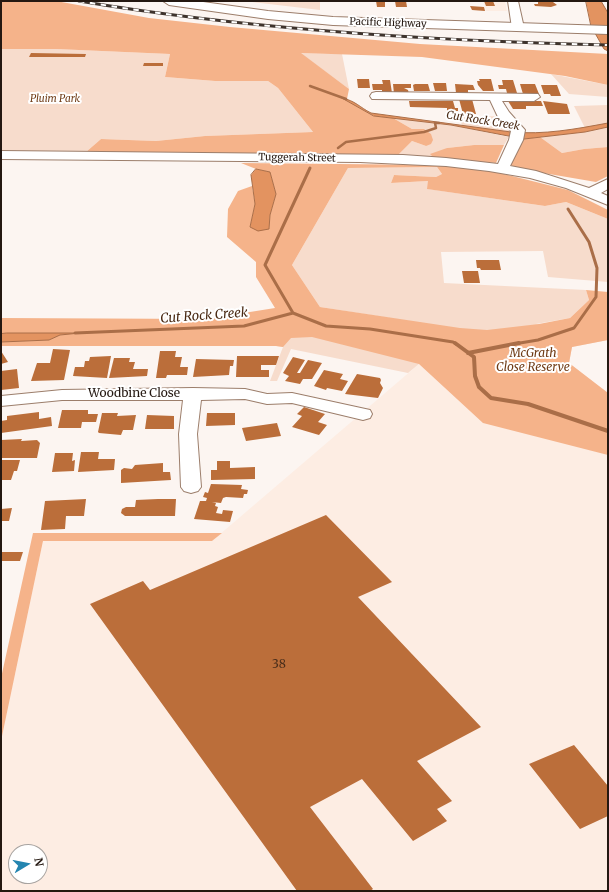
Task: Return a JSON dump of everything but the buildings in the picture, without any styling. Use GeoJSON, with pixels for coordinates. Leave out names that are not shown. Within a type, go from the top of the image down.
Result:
{"type":"FeatureCollection","features":[{"type":"Feature","properties":{"kind":"main road","name":"Pacific Highway"},"geometry":{"type":"LineString","coordinates":[[168,1],[268,15],[320,20],[582,27],[608,30]]}},
{"type":"Feature","properties":{"kind":"main road","name":"Pacific Highway"},"geometry":{"type":"LineString","coordinates":[[204,1],[281,11],[338,16],[517,25]]}},
{"type":"Feature","properties":{"kind":"main road","name":"Pacific Highway"},"geometry":{"type":"LineString","coordinates":[[582,27],[608,25]]}},
{"type":"Feature","properties":{"kind":"street"},"geometry":{"type":"LineString","coordinates":[[513,1],[517,25]]}},
{"type":"Feature","properties":{"kind":"street"},"geometry":{"type":"LineString","coordinates":[[376,96],[534,97]]}},
{"type":"Feature","properties":{"kind":"street"},"geometry":{"type":"LineString","coordinates":[[494,97],[517,135],[502,169]]}},
{"type":"Feature","properties":{"kind":"street","name":"Tuggerah Street"},"geometry":{"type":"LineString","coordinates":[[1,155],[413,160],[502,169],[548,179],[590,193],[608,201]]}},
{"type":"Feature","properties":{"kind":"street"},"geometry":{"type":"LineString","coordinates":[[590,193],[608,183]]}},
{"type":"Feature","properties":{"kind":"street"},"geometry":{"type":"LineString","coordinates":[[191,487],[188,434],[193,393]]}},
{"type":"Feature","properties":{"kind":"street","name":"Woodbine Close"},"geometry":{"type":"LineString","coordinates":[[1,401],[62,394],[244,394],[267,398],[292,398],[363,414]]}},
{"type":"Feature","properties":{"kind":"shaded area"},"geometry":{"type":"Polygon","coordinates":[[[483,1],[505,1],[507,11],[486,11],[483,1]]]}},
{"type":"Feature","properties":{"kind":"shaded area"},"geometry":{"type":"Polygon","coordinates":[[[586,1],[601,1],[608,13],[608,51],[604,49],[591,26],[586,1]]]}},
{"type":"Feature","properties":{"kind":"shaded area"},"geometry":{"type":"Polygon","coordinates":[[[342,98],[354,102],[371,113],[511,132],[548,132],[608,123],[608,127],[585,132],[524,139],[451,125],[374,116],[342,98]]]}},
{"type":"Feature","properties":{"kind":"shaded area"},"geometry":{"type":"Polygon","coordinates":[[[256,169],[270,172],[276,194],[270,215],[269,229],[258,231],[250,227],[255,204],[251,175],[256,169]]]}},
{"type":"Feature","properties":{"kind":"shaded area"},"geometry":{"type":"Polygon","coordinates":[[[80,333],[60,335],[49,340],[1,342],[1,334],[80,333]]]}},
{"type":"Feature","properties":{"kind":"shaded area"},"geometry":{"type":"Polygon","coordinates":[[[419,364],[608,422],[608,891],[1,891],[1,741],[43,541],[212,541],[419,364]]]}},
{"type":"Feature","properties":{"kind":"green space"},"geometry":{"type":"Polygon","coordinates":[[[1,1],[56,1],[149,18],[230,27],[420,44],[608,54],[608,85],[565,76],[422,57],[301,53],[349,89],[347,99],[345,99],[374,116],[393,118],[412,129],[424,129],[431,134],[433,140],[431,144],[426,146],[412,141],[397,156],[86,152],[101,139],[156,141],[205,136],[313,132],[278,88],[268,81],[215,81],[165,77],[170,54],[56,49],[1,49],[1,1]]]}},
{"type":"Feature","properties":{"kind":"green space"},"geometry":{"type":"Polygon","coordinates":[[[242,1],[320,1],[320,10],[252,2],[242,1]]]}},
{"type":"Feature","properties":{"kind":"green space","name":"Pluim Park"},"geometry":{"type":"Polygon","coordinates":[[[1,49],[56,49],[170,54],[165,77],[215,81],[268,81],[278,88],[313,132],[205,136],[156,141],[101,139],[86,152],[1,151],[1,49]]]}},
{"type":"Feature","properties":{"kind":"green space"},"geometry":{"type":"Polygon","coordinates":[[[300,53],[342,54],[349,89],[300,53]]]}},
{"type":"Feature","properties":{"kind":"green space"},"geometry":{"type":"Polygon","coordinates":[[[551,74],[608,85],[608,97],[569,94],[551,74]]]}},
{"type":"Feature","properties":{"kind":"green space"},"geometry":{"type":"Polygon","coordinates":[[[608,105],[608,123],[585,128],[574,106],[608,105]]]}},
{"type":"Feature","properties":{"kind":"green space"},"geometry":{"type":"Polygon","coordinates":[[[500,116],[513,132],[462,126],[460,117],[500,116]]]}},
{"type":"Feature","properties":{"kind":"green space"},"geometry":{"type":"Polygon","coordinates":[[[393,118],[451,125],[509,137],[504,145],[474,145],[447,148],[434,158],[397,156],[412,141],[426,146],[424,129],[412,129],[393,118]]]}},
{"type":"Feature","properties":{"kind":"green space"},"geometry":{"type":"Polygon","coordinates":[[[608,127],[608,147],[562,153],[540,137],[585,132],[608,127]]]}},
{"type":"Feature","properties":{"kind":"green space"},"geometry":{"type":"Polygon","coordinates":[[[540,137],[562,153],[608,147],[608,176],[596,182],[514,168],[510,164],[524,139],[540,137]]]}},
{"type":"Feature","properties":{"kind":"green space"},"geometry":{"type":"Polygon","coordinates":[[[474,145],[504,145],[496,163],[434,158],[430,154],[447,148],[474,145]]]}},
{"type":"Feature","properties":{"kind":"green space","name":"McGrath Close Reserve"},"geometry":{"type":"Polygon","coordinates":[[[241,163],[438,165],[488,170],[568,190],[608,210],[608,219],[566,202],[545,206],[427,189],[428,181],[391,183],[394,175],[436,177],[442,174],[437,167],[348,168],[292,265],[320,307],[460,328],[487,330],[539,324],[570,318],[589,300],[586,290],[608,292],[608,340],[572,347],[569,363],[608,393],[608,455],[483,423],[419,364],[312,337],[291,338],[283,347],[1,346],[1,342],[49,340],[60,335],[76,333],[1,334],[1,318],[206,319],[275,308],[256,277],[256,262],[227,237],[228,209],[238,191],[252,186],[255,204],[250,227],[269,229],[270,215],[276,194],[270,172],[256,169],[241,163]]]}},
{"type":"Feature","properties":{"kind":"green space","name":"McGrath Close Reserve"},"geometry":{"type":"Polygon","coordinates":[[[437,167],[442,174],[436,177],[394,175],[391,183],[428,181],[428,189],[545,206],[566,202],[608,219],[608,282],[548,277],[543,251],[441,252],[444,283],[586,290],[589,300],[570,318],[536,324],[608,340],[572,347],[569,363],[608,393],[419,364],[408,373],[291,349],[277,381],[270,381],[283,347],[276,346],[1,346],[1,326],[434,325],[320,307],[292,265],[348,168],[437,167]]]}},
{"type":"Feature","properties":{"kind":"green space"},"geometry":{"type":"Polygon","coordinates":[[[33,533],[222,533],[212,541],[43,541],[1,741],[1,678],[33,533]]]}},
{"type":"Feature","properties":{"kind":"waterway"},"geometry":{"type":"LineString","coordinates":[[310,86],[346,99]]}},
{"type":"Feature","properties":{"kind":"waterway","name":"Cut Rock Creek"},"geometry":{"type":"LineString","coordinates":[[338,148],[346,142],[424,132],[436,128],[435,123],[439,123]]}},
{"type":"Feature","properties":{"kind":"waterway","name":"Cut Rock Creek"},"geometry":{"type":"LineString","coordinates":[[293,313],[265,265],[310,168]]}},
{"type":"Feature","properties":{"kind":"waterway"},"geometry":{"type":"LineString","coordinates":[[514,344],[538,340],[574,328],[596,297],[597,268],[589,242],[568,209]]}},
{"type":"Feature","properties":{"kind":"waterway","name":"Cut Rock Creek"},"geometry":{"type":"LineString","coordinates":[[75,333],[244,326],[293,313]]}},
{"type":"Feature","properties":{"kind":"waterway"},"geometry":{"type":"LineString","coordinates":[[293,313],[326,326],[370,329],[453,342],[456,344]]}},
{"type":"Feature","properties":{"kind":"waterway"},"geometry":{"type":"LineString","coordinates":[[455,343],[468,353]]}},
{"type":"Feature","properties":{"kind":"waterway"},"geometry":{"type":"LineString","coordinates":[[468,353],[519,343]]}},
{"type":"Feature","properties":{"kind":"waterway"},"geometry":{"type":"LineString","coordinates":[[468,353],[474,357],[475,376],[479,387],[491,398],[528,404],[608,431]]}},
{"type":"Feature","properties":{"kind":"railway"},"geometry":{"type":"LineString","coordinates":[[79,1],[210,20],[276,27],[476,41],[608,45]]}}]}
